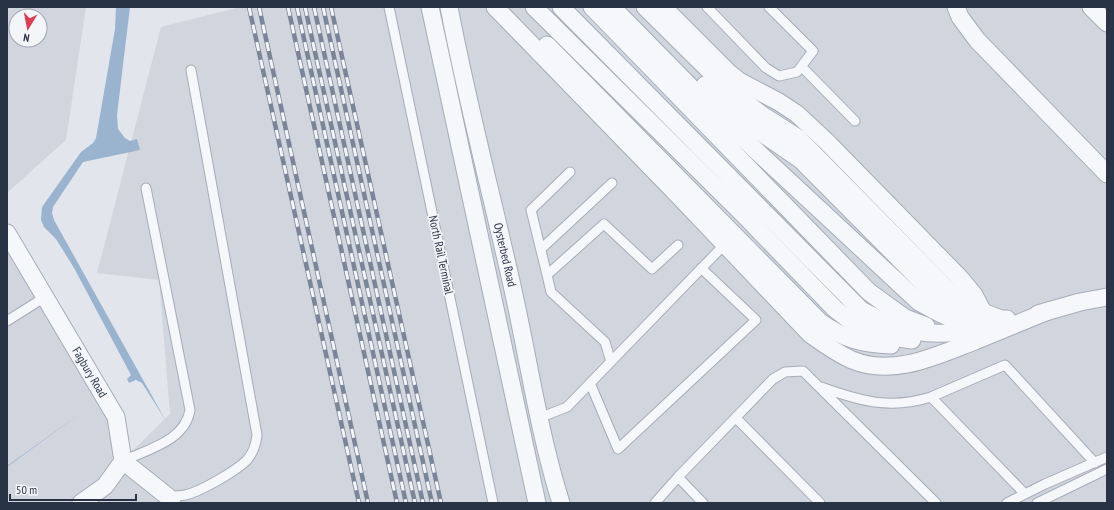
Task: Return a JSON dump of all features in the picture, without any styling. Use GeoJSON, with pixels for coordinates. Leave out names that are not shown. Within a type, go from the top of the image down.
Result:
{"type":"FeatureCollection","features":[{"type":"Feature","properties":{"kind":"street","name":"Oysterbed Road"},"geometry":{"type":"LineString","coordinates":[[430,7],[537,503]]}},
{"type":"Feature","properties":{"kind":"street","name":"Oysterbed Road"},"geometry":{"type":"LineString","coordinates":[[449,7],[512,285],[550,470],[561,503]]}},
{"type":"Feature","properties":{"kind":"street"},"geometry":{"type":"LineString","coordinates":[[495,7],[725,244],[810,334],[833,351],[853,360],[871,365],[894,366],[923,361],[942,355],[1048,311]]}},
{"type":"Feature","properties":{"kind":"street"},"geometry":{"type":"LineString","coordinates":[[511,7],[820,322],[834,332],[852,341],[866,344],[911,345],[925,340],[999,322]]}},
{"type":"Feature","properties":{"kind":"street"},"geometry":{"type":"LineString","coordinates":[[534,7],[744,215],[835,310],[857,326],[879,335],[902,340],[925,340]]}},
{"type":"Feature","properties":{"kind":"street"},"geometry":{"type":"LineString","coordinates":[[562,7],[861,310],[898,328],[915,332],[939,333],[966,331]]}},
{"type":"Feature","properties":{"kind":"street"},"geometry":{"type":"LineString","coordinates":[[592,7],[869,292],[905,318],[926,326],[948,329],[1022,319],[1080,302],[1107,297]]}},
{"type":"Feature","properties":{"kind":"street"},"geometry":{"type":"LineString","coordinates":[[612,7],[720,117],[919,302],[947,319],[965,324],[999,322]]}},
{"type":"Feature","properties":{"kind":"street"},"geometry":{"type":"LineString","coordinates":[[627,7],[716,97],[753,127],[801,160],[954,314],[969,320],[985,323],[1022,319]]}},
{"type":"Feature","properties":{"kind":"street"},"geometry":{"type":"LineString","coordinates":[[645,7],[727,88],[762,115],[798,138],[967,309],[978,316],[999,322]]}},
{"type":"Feature","properties":{"kind":"street"},"geometry":{"type":"LineString","coordinates":[[663,7],[729,73],[739,81],[779,102],[802,120],[960,278],[974,295],[982,312],[999,322]]}},
{"type":"Feature","properties":{"kind":"street"},"geometry":{"type":"LineString","coordinates":[[953,7],[977,40],[1107,174]]}},
{"type":"Feature","properties":{"kind":"street"},"geometry":{"type":"LineString","coordinates":[[1091,7],[1107,23]]}},
{"type":"Feature","properties":{"kind":"street","name":"Fagbury Road"},"geometry":{"type":"LineString","coordinates":[[7,233],[116,417],[123,461]]}},
{"type":"Feature","properties":{"kind":"street"},"geometry":{"type":"LineString","coordinates":[[81,503],[105,486],[123,461],[169,500]]}},
{"type":"Feature","properties":{"kind":"lane","name":"North Rail Terminal"},"geometry":{"type":"LineString","coordinates":[[389,7],[493,503]]}},
{"type":"Feature","properties":{"kind":"lane"},"geometry":{"type":"LineString","coordinates":[[707,7],[766,68],[779,76],[798,72],[813,51],[769,7]]}},
{"type":"Feature","properties":{"kind":"lane"},"geometry":{"type":"LineString","coordinates":[[802,67],[855,121]]}},
{"type":"Feature","properties":{"kind":"lane"},"geometry":{"type":"LineString","coordinates":[[169,500],[200,490],[225,476],[246,460],[256,445],[257,435],[191,70]]}},
{"type":"Feature","properties":{"kind":"lane"},"geometry":{"type":"LineString","coordinates":[[570,172],[531,210],[552,292],[605,342],[611,362]]}},
{"type":"Feature","properties":{"kind":"lane"},"geometry":{"type":"LineString","coordinates":[[541,249],[612,182]]}},
{"type":"Feature","properties":{"kind":"lane"},"geometry":{"type":"LineString","coordinates":[[123,461],[171,439],[181,431],[188,421],[190,410],[146,188]]}},
{"type":"Feature","properties":{"kind":"lane"},"geometry":{"type":"LineString","coordinates":[[547,275],[604,224],[652,269],[678,245]]}},
{"type":"Feature","properties":{"kind":"lane"},"geometry":{"type":"LineString","coordinates":[[539,418],[567,407],[725,244]]}},
{"type":"Feature","properties":{"kind":"lane"},"geometry":{"type":"LineString","coordinates":[[590,383],[618,449],[756,320],[701,268]]}},
{"type":"Feature","properties":{"kind":"lane"},"geometry":{"type":"LineString","coordinates":[[7,321],[45,297]]}},
{"type":"Feature","properties":{"kind":"lane"},"geometry":{"type":"LineString","coordinates":[[818,385],[858,400],[886,404],[914,402],[931,397],[1005,365],[1095,463]]}},
{"type":"Feature","properties":{"kind":"lane"},"geometry":{"type":"LineString","coordinates":[[655,503],[678,477],[773,379],[785,372],[803,370],[936,503]]}},
{"type":"Feature","properties":{"kind":"lane"},"geometry":{"type":"LineString","coordinates":[[931,397],[1025,494]]}},
{"type":"Feature","properties":{"kind":"lane"},"geometry":{"type":"LineString","coordinates":[[736,418],[820,503]]}},
{"type":"Feature","properties":{"kind":"lane"},"geometry":{"type":"LineString","coordinates":[[1007,503],[1107,457]]}},
{"type":"Feature","properties":{"kind":"lane"},"geometry":{"type":"LineString","coordinates":[[1037,503],[1107,469]]}},
{"type":"Feature","properties":{"kind":"lane"},"geometry":{"type":"LineString","coordinates":[[678,477],[703,503]]}},
{"type":"Feature","properties":{"kind":"shaded area"},"geometry":{"type":"Polygon","coordinates":[[[7,7],[86,7],[66,140],[7,193],[7,7]]]}},
{"type":"Feature","properties":{"kind":"shaded area"},"geometry":{"type":"Polygon","coordinates":[[[240,7],[1107,7],[1107,503],[7,503],[7,233],[116,417],[123,460],[170,414],[159,280],[97,273],[161,27],[240,7]]]}},
{"type":"Feature","properties":{"kind":"water"},"geometry":{"type":"Polygon","coordinates":[[[116,7],[130,7],[117,115],[118,129],[125,138],[130,141],[137,139],[140,150],[83,162],[53,207],[52,213],[54,220],[166,421],[142,383],[136,380],[129,383],[127,379],[131,375],[74,268],[56,239],[44,227],[41,220],[42,207],[81,152],[93,143],[96,138],[115,29],[116,7]]]}},
{"type":"Feature","properties":{"kind":"water"},"geometry":{"type":"Polygon","coordinates":[[[85,410],[7,467],[7,466],[85,410]]]}},
{"type":"Feature","properties":{"kind":"railway"},"geometry":{"type":"LineString","coordinates":[[249,7],[359,503]]}},
{"type":"Feature","properties":{"kind":"railway"},"geometry":{"type":"LineString","coordinates":[[259,7],[368,503]]}},
{"type":"Feature","properties":{"kind":"railway"},"geometry":{"type":"LineString","coordinates":[[288,7],[397,503]]}},
{"type":"Feature","properties":{"kind":"railway"},"geometry":{"type":"LineString","coordinates":[[297,7],[406,503]]}},
{"type":"Feature","properties":{"kind":"railway"},"geometry":{"type":"LineString","coordinates":[[305,7],[415,503]]}},
{"type":"Feature","properties":{"kind":"railway"},"geometry":{"type":"LineString","coordinates":[[314,7],[423,503]]}},
{"type":"Feature","properties":{"kind":"railway"},"geometry":{"type":"LineString","coordinates":[[323,7],[432,503]]}},
{"type":"Feature","properties":{"kind":"railway"},"geometry":{"type":"LineString","coordinates":[[331,7],[441,503]]}}]}
